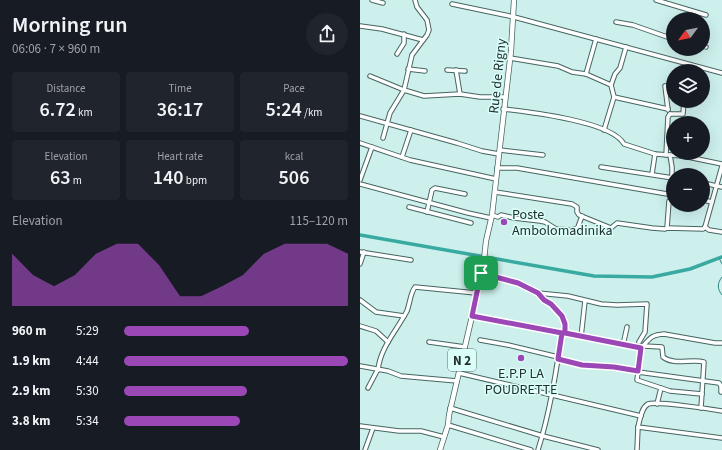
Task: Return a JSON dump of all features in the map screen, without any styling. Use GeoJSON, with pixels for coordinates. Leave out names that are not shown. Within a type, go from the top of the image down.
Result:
{"type":"FeatureCollection","features":[{"type":"Feature","properties":{"kind":"main road","name":"Rue de Rigny"},"geometry":{"type":"LineString","coordinates":[[500,152],[503,109],[514,17],[514,0]]}},
{"type":"Feature","properties":{"kind":"main road","name":"N 2"},"geometry":{"type":"LineString","coordinates":[[440,450],[448,425],[450,408],[472,316],[492,216],[500,152]]}},
{"type":"Feature","properties":{"kind":"street"},"geometry":{"type":"LineString","coordinates":[[372,0],[383,3]]}},
{"type":"Feature","properties":{"kind":"street"},"geometry":{"type":"LineString","coordinates":[[383,138],[390,113],[404,90],[412,55],[427,35],[429,26],[427,20],[417,7],[415,0]]}},
{"type":"Feature","properties":{"kind":"street"},"geometry":{"type":"LineString","coordinates":[[656,0],[696,12]]}},
{"type":"Feature","properties":{"kind":"street"},"geometry":{"type":"LineString","coordinates":[[452,4],[514,17],[686,64]]}},
{"type":"Feature","properties":{"kind":"street"},"geometry":{"type":"LineString","coordinates":[[616,22],[633,25],[666,36]]}},
{"type":"Feature","properties":{"kind":"street"},"geometry":{"type":"LineString","coordinates":[[360,26],[382,29],[423,40]]}},
{"type":"Feature","properties":{"kind":"street"},"geometry":{"type":"LineString","coordinates":[[397,54],[404,43],[404,34]]}},
{"type":"Feature","properties":{"kind":"street"},"geometry":{"type":"LineString","coordinates":[[586,74],[596,39]]}},
{"type":"Feature","properties":{"kind":"street"},"geometry":{"type":"LineString","coordinates":[[604,130],[614,97],[612,85],[615,74],[620,68],[626,47]]}},
{"type":"Feature","properties":{"kind":"street"},"geometry":{"type":"LineString","coordinates":[[510,58],[558,66],[572,72],[586,74],[612,85]]}},
{"type":"Feature","properties":{"kind":"street"},"geometry":{"type":"LineString","coordinates":[[408,69],[425,71]]}},
{"type":"Feature","properties":{"kind":"street"},"geometry":{"type":"LineString","coordinates":[[447,70],[465,71]]}},
{"type":"Feature","properties":{"kind":"street"},"geometry":{"type":"LineString","coordinates":[[456,70],[460,94]]}},
{"type":"Feature","properties":{"kind":"street"},"geometry":{"type":"LineString","coordinates":[[710,70],[722,73]]}},
{"type":"Feature","properties":{"kind":"street"},"geometry":{"type":"LineString","coordinates":[[370,76],[404,90],[424,96],[460,94],[480,97],[505,96]]}},
{"type":"Feature","properties":{"kind":"street"},"geometry":{"type":"LineString","coordinates":[[614,97],[668,109],[670,114],[683,114],[683,108]]}},
{"type":"Feature","properties":{"kind":"street"},"geometry":{"type":"LineString","coordinates":[[503,109],[555,116],[586,124],[604,130],[622,140],[624,144],[655,154],[666,155]]}},
{"type":"Feature","properties":{"kind":"street"},"geometry":{"type":"LineString","coordinates":[[360,116],[482,151],[543,155]]}},
{"type":"Feature","properties":{"kind":"street"},"geometry":{"type":"LineString","coordinates":[[402,157],[411,130]]}},
{"type":"Feature","properties":{"kind":"street"},"geometry":{"type":"LineString","coordinates":[[360,143],[423,164],[455,169],[496,179]]}},
{"type":"Feature","properties":{"kind":"street"},"geometry":{"type":"LineString","coordinates":[[360,180],[372,147]]}},
{"type":"Feature","properties":{"kind":"street"},"geometry":{"type":"LineString","coordinates":[[652,174],[655,154]]}},
{"type":"Feature","properties":{"kind":"street"},"geometry":{"type":"LineString","coordinates":[[695,160],[722,165],[705,227]]}},
{"type":"Feature","properties":{"kind":"street"},"geometry":{"type":"LineString","coordinates":[[601,167],[666,177]]}},
{"type":"Feature","properties":{"kind":"street"},"geometry":{"type":"LineString","coordinates":[[497,168],[517,168],[666,194]]}},
{"type":"Feature","properties":{"kind":"street"},"geometry":{"type":"LineString","coordinates":[[360,184],[468,214],[492,216],[502,215],[540,221],[545,222],[556,229],[575,229],[578,227],[582,216]]}},
{"type":"Feature","properties":{"kind":"street"},"geometry":{"type":"LineString","coordinates":[[710,184],[722,187]]}},
{"type":"Feature","properties":{"kind":"street"},"geometry":{"type":"LineString","coordinates":[[427,212],[432,190],[435,188],[465,194]]}},
{"type":"Feature","properties":{"kind":"street"},"geometry":{"type":"LineString","coordinates":[[495,192],[572,204],[577,207],[578,214],[611,228],[617,223],[665,229],[703,229],[705,227]]}},
{"type":"Feature","properties":{"kind":"street"},"geometry":{"type":"LineString","coordinates":[[409,207],[471,223]]}},
{"type":"Feature","properties":{"kind":"street"},"geometry":{"type":"LineString","coordinates":[[667,228],[668,212]]}},
{"type":"Feature","properties":{"kind":"street"},"geometry":{"type":"LineString","coordinates":[[705,227],[709,230],[722,232]]}},
{"type":"Feature","properties":{"kind":"street"},"geometry":{"type":"LineString","coordinates":[[360,264],[362,252],[411,260]]}},
{"type":"Feature","properties":{"kind":"street"},"geometry":{"type":"LineString","coordinates":[[480,270],[518,283],[538,293],[568,296],[585,301],[617,305],[647,304],[645,332],[647,341]]}},
{"type":"Feature","properties":{"kind":"street"},"geometry":{"type":"LineString","coordinates":[[368,388],[378,370],[379,362],[388,342],[404,316],[415,287],[476,293]]}},
{"type":"Feature","properties":{"kind":"street"},"geometry":{"type":"LineString","coordinates":[[538,293],[562,316],[565,324],[552,395],[543,436],[538,450]]}},
{"type":"Feature","properties":{"kind":"street"},"geometry":{"type":"LineString","coordinates":[[360,300],[376,312],[404,316]]}},
{"type":"Feature","properties":{"kind":"street"},"geometry":{"type":"LineString","coordinates":[[581,337],[585,301]]}},
{"type":"Feature","properties":{"kind":"street"},"geometry":{"type":"LineString","coordinates":[[472,316],[623,345],[662,347],[663,356],[666,359],[678,361],[703,361],[705,364],[701,408]]}},
{"type":"Feature","properties":{"kind":"street"},"geometry":{"type":"LineString","coordinates":[[360,326],[376,331],[388,342]]}},
{"type":"Feature","properties":{"kind":"street"},"geometry":{"type":"LineString","coordinates":[[623,345],[627,327]]}},
{"type":"Feature","properties":{"kind":"street"},"geometry":{"type":"LineString","coordinates":[[639,342],[645,332]]}},
{"type":"Feature","properties":{"kind":"street"},"geometry":{"type":"LineString","coordinates":[[702,394],[670,391],[638,381],[642,347],[647,341],[657,334],[722,343]]}},
{"type":"Feature","properties":{"kind":"street"},"geometry":{"type":"LineString","coordinates":[[480,340],[516,347],[582,365],[614,367],[720,384],[721,392]]}},
{"type":"Feature","properties":{"kind":"street"},"geometry":{"type":"LineString","coordinates":[[429,342],[465,347]]}},
{"type":"Feature","properties":{"kind":"street"},"geometry":{"type":"LineString","coordinates":[[360,366],[388,371],[401,376],[413,378],[457,381]]}},
{"type":"Feature","properties":{"kind":"street"},"geometry":{"type":"LineString","coordinates":[[459,373],[595,404],[640,416]]}},
{"type":"Feature","properties":{"kind":"street"},"geometry":{"type":"LineString","coordinates":[[657,404],[661,388]]}},
{"type":"Feature","properties":{"kind":"street"},"geometry":{"type":"LineString","coordinates":[[637,450],[640,416],[647,405],[665,404],[722,411]]}},
{"type":"Feature","properties":{"kind":"street"},"geometry":{"type":"LineString","coordinates":[[450,408],[543,436],[598,450]]}},
{"type":"Feature","properties":{"kind":"street"},"geometry":{"type":"LineString","coordinates":[[448,425],[531,450]]}},
{"type":"Feature","properties":{"kind":"street"},"geometry":{"type":"LineString","coordinates":[[360,426],[399,431],[414,431],[444,436]]}},
{"type":"Feature","properties":{"kind":"street"},"geometry":{"type":"LineString","coordinates":[[638,427],[722,438]]}},
{"type":"Feature","properties":{"kind":"street"},"geometry":{"type":"LineString","coordinates":[[364,450],[374,428]]}},
{"type":"Feature","properties":{"kind":"waterway"},"geometry":{"type":"LineString","coordinates":[[360,235],[594,276],[652,277],[690,269],[722,257]]}},
{"type":"Feature","properties":{"kind":"waterway"},"geometry":{"type":"LineString","coordinates":[[719,258],[722,264]]}},
{"type":"Feature","properties":{"kind":"waterway"},"geometry":{"type":"LineString","coordinates":[[722,277],[718,286],[722,295]]}},
{"type":"Feature","properties":{"kind":"place","name":"Poste Ambolomadinika"},"geometry":{"type":"Point","coordinates":[504,222]}},
{"type":"Feature","properties":{"kind":"place","name":"E.P.P LA POUDRETTE"},"geometry":{"type":"Point","coordinates":[521,358]}},
{"type":"Feature","properties":{"kind":"route"},"geometry":{"type":"LineString","coordinates":[[481,273],[507,279],[538,293],[562,316],[565,324],[565,333],[641,348],[638,371],[607,366],[582,365],[558,359],[562,333],[472,316],[481,273]]}}]}
